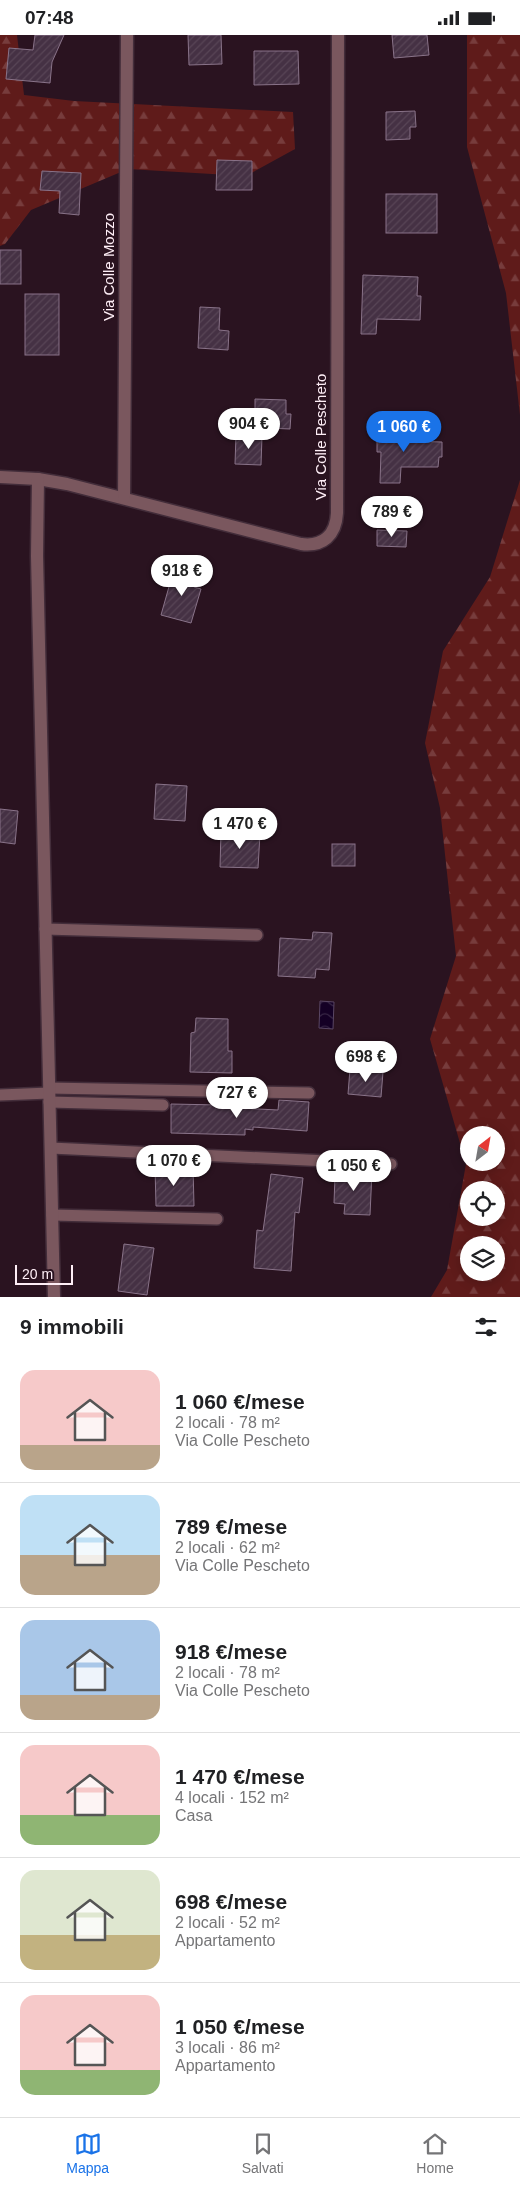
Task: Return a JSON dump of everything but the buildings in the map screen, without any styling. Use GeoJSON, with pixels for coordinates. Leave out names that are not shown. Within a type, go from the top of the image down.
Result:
{"type":"FeatureCollection","features":[{"type":"Feature","properties":{"kind":"street","name":"Via Colle Mozzo"},"geometry":{"type":"LineString","coordinates":[[124,498],[127,35]]}},
{"type":"Feature","properties":{"kind":"street","name":"Via Colle Pescheto"},"geometry":{"type":"LineString","coordinates":[[0,477],[38,479],[124,498],[307,545],[321,543],[329,537],[335,527],[337,513],[338,35]]}},
{"type":"Feature","properties":{"kind":"street"},"geometry":{"type":"LineString","coordinates":[[38,479],[37,556],[54,1297]]}},
{"type":"Feature","properties":{"kind":"lane"},"geometry":{"type":"LineString","coordinates":[[45,929],[257,935]]}},
{"type":"Feature","properties":{"kind":"lane"},"geometry":{"type":"LineString","coordinates":[[0,1095],[309,1093]]}},
{"type":"Feature","properties":{"kind":"lane"},"geometry":{"type":"LineString","coordinates":[[49,1094],[163,1105]]}},
{"type":"Feature","properties":{"kind":"lane"},"geometry":{"type":"LineString","coordinates":[[50,1148],[391,1164]]}},
{"type":"Feature","properties":{"kind":"lane"},"geometry":{"type":"LineString","coordinates":[[52,1215],[217,1219]]}},
{"type":"Feature","properties":{"kind":"green space"},"geometry":{"type":"Polygon","coordinates":[[[0,35],[17,35],[24,95],[74,101],[293,112],[295,149],[246,176],[128,169],[31,210],[5,244],[0,246],[0,35]]]}},
{"type":"Feature","properties":{"kind":"green space"},"geometry":{"type":"Polygon","coordinates":[[[467,35],[520,35],[520,415],[506,293],[467,147],[467,35]]]}},
{"type":"Feature","properties":{"kind":"green space"},"geometry":{"type":"Polygon","coordinates":[[[520,480],[520,1297],[431,1297],[447,1270],[460,1197],[460,1226],[505,1226],[505,1181],[463,1181],[465,1171],[505,1171],[505,1126],[460,1126],[460,1143],[430,1039],[456,956],[440,808],[425,743],[443,651],[490,577],[520,480]]]}},
{"type":"Feature","properties":{"kind":"water"},"geometry":{"type":"Polygon","coordinates":[[[320,1001],[334,1002],[333,1029],[319,1028],[320,1001]]]}}]}
